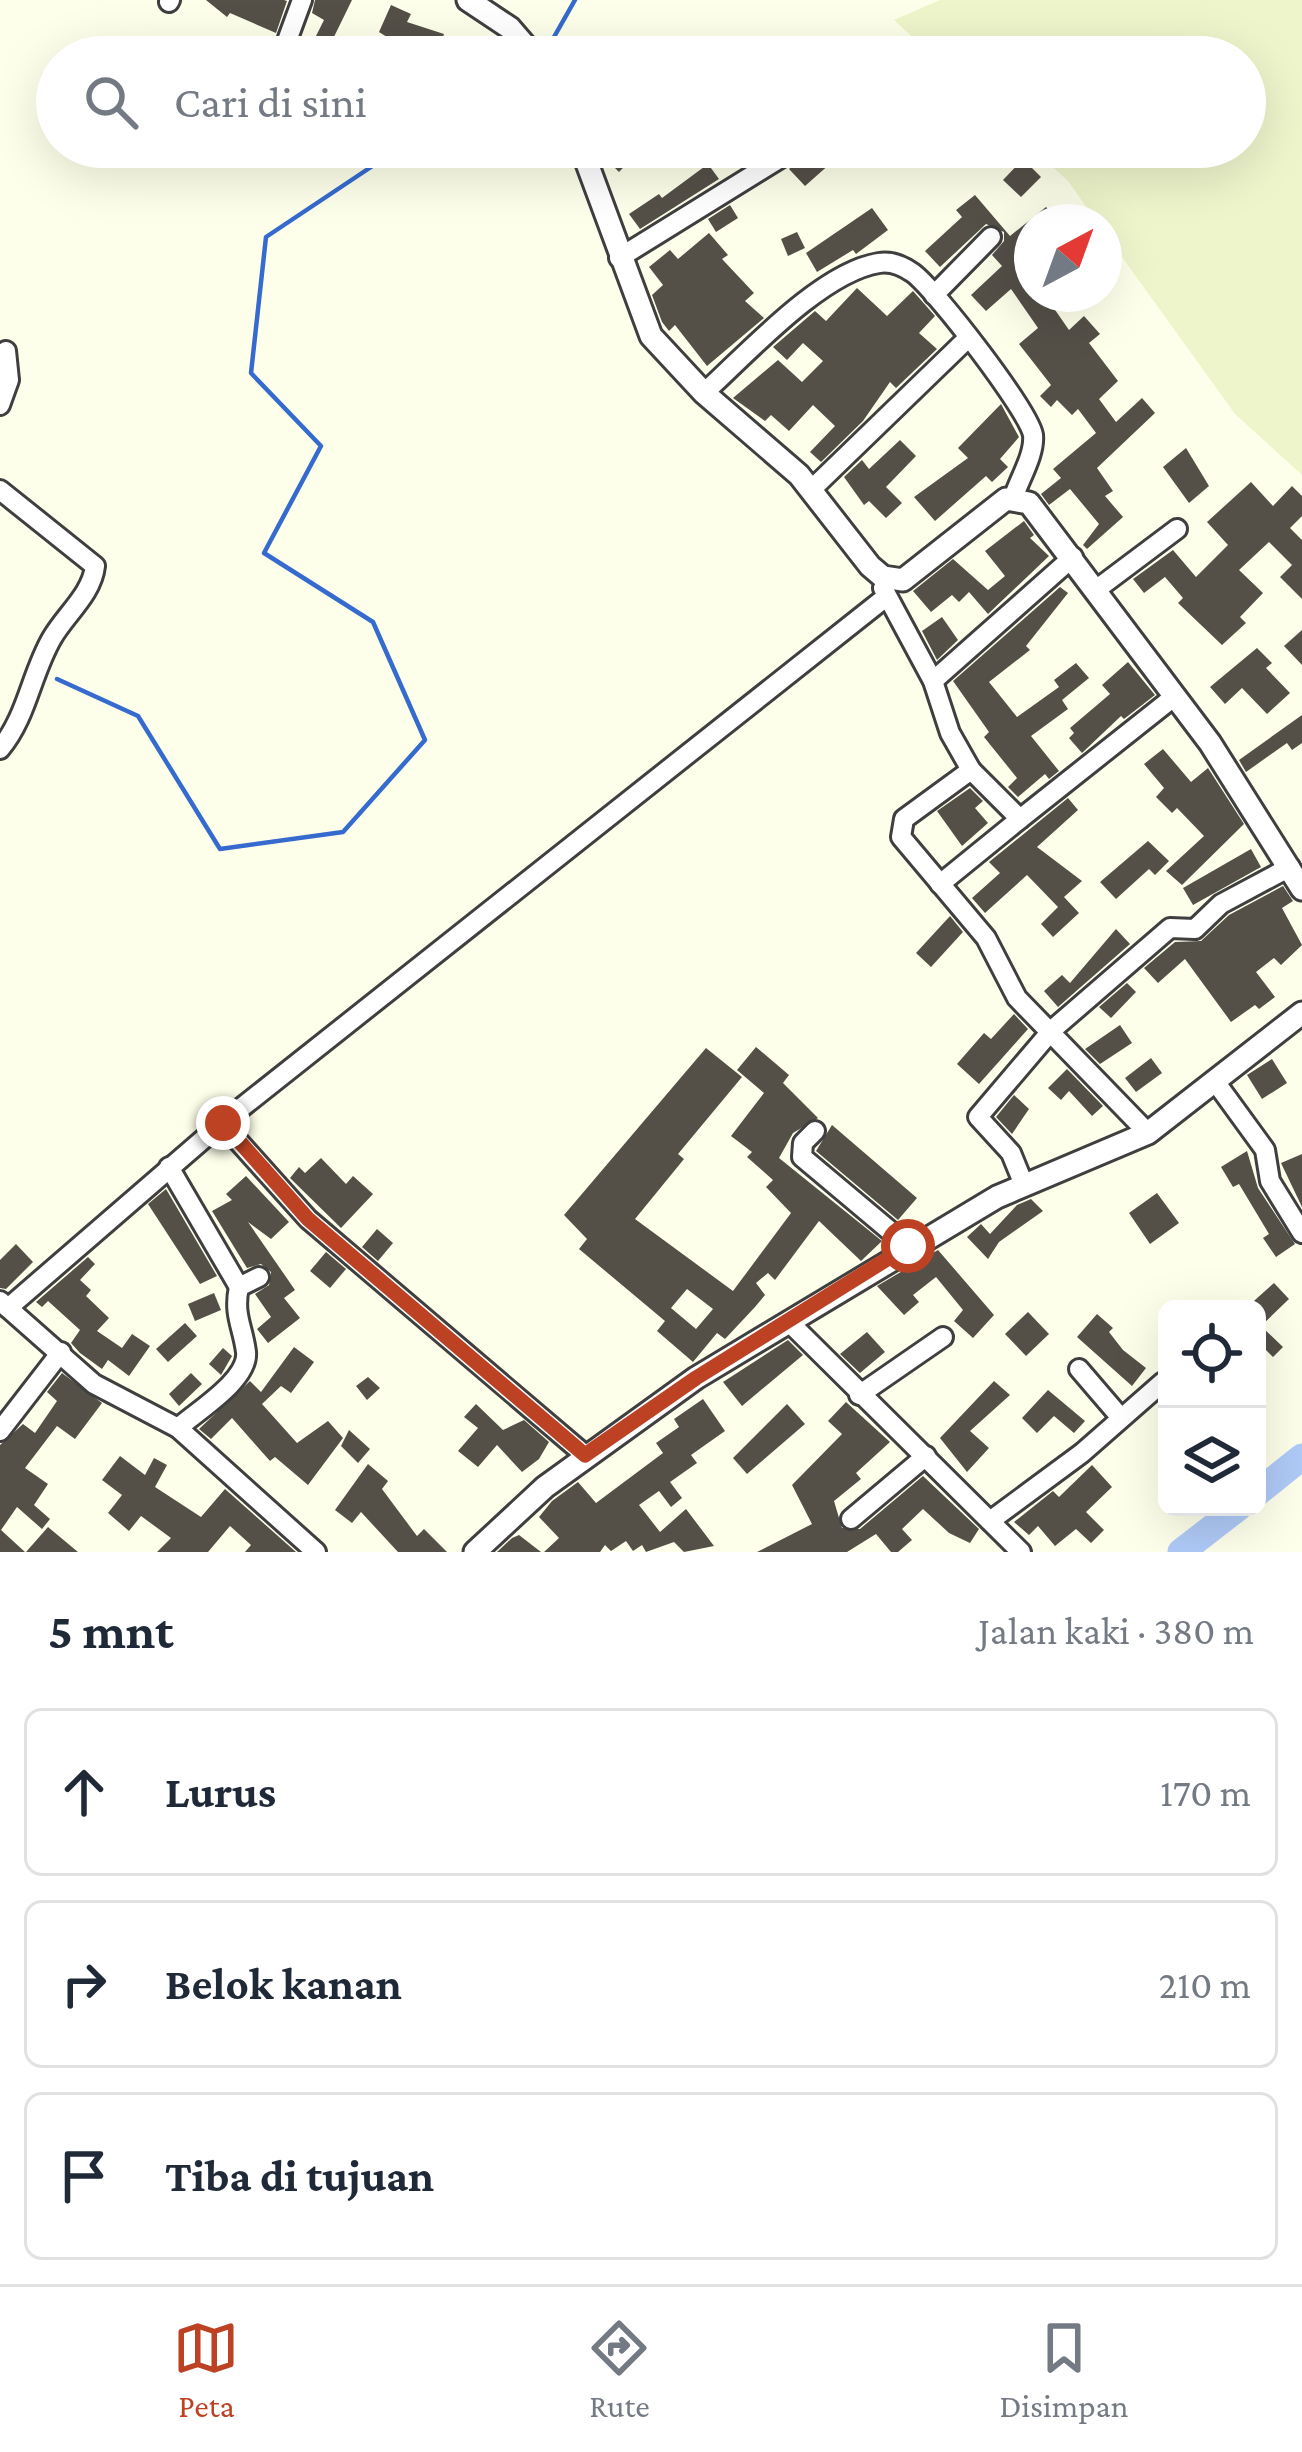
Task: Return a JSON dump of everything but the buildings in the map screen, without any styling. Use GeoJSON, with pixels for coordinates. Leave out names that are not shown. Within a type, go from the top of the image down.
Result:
{"type":"FeatureCollection","features":[{"type":"Feature","properties":{"kind":"street"},"geometry":{"type":"LineString","coordinates":[[289,36],[302,0]]}},
{"type":"Feature","properties":{"kind":"street"},"geometry":{"type":"LineString","coordinates":[[468,0],[513,36]]}},
{"type":"Feature","properties":{"kind":"street"},"geometry":{"type":"LineString","coordinates":[[588,168],[651,336],[704,393],[812,489],[885,587],[971,770],[1020,819]]}},
{"type":"Feature","properties":{"kind":"street"},"geometry":{"type":"LineString","coordinates":[[619,258],[764,168]]}},
{"type":"Feature","properties":{"kind":"street"},"geometry":{"type":"LineString","coordinates":[[934,295],[991,237]]}},
{"type":"Feature","properties":{"kind":"street"},"geometry":{"type":"LineString","coordinates":[[316,1552],[178,1428],[108,1394],[4,1305],[885,587],[915,574],[1014,496],[1033,434],[934,295],[888,262],[861,268],[789,316],[704,393]]}},
{"type":"Feature","properties":{"kind":"street"},"geometry":{"type":"LineString","coordinates":[[812,489],[968,338]]}},
{"type":"Feature","properties":{"kind":"street"},"geometry":{"type":"LineString","coordinates":[[0,405],[10,380],[6,351]]}},
{"type":"Feature","properties":{"kind":"street"},"geometry":{"type":"LineString","coordinates":[[0,490],[95,566],[90,584],[42,656],[31,694],[0,749]]}},
{"type":"Feature","properties":{"kind":"street"},"geometry":{"type":"LineString","coordinates":[[1014,496],[1037,511],[1097,589],[1302,889]]}},
{"type":"Feature","properties":{"kind":"street"},"geometry":{"type":"LineString","coordinates":[[1097,589],[1178,529]]}},
{"type":"Feature","properties":{"kind":"street"},"geometry":{"type":"LineString","coordinates":[[933,681],[1073,557]]}},
{"type":"Feature","properties":{"kind":"street"},"geometry":{"type":"LineString","coordinates":[[940,884],[1174,696]]}},
{"type":"Feature","properties":{"kind":"street"},"geometry":{"type":"LineString","coordinates":[[971,770],[904,819],[905,844],[986,938],[1017,998],[1148,1133]]}},
{"type":"Feature","properties":{"kind":"street"},"geometry":{"type":"LineString","coordinates":[[1024,1185],[1011,1153],[978,1117],[1052,1030],[1170,928],[1195,929],[1221,904],[1290,867]]}},
{"type":"Feature","properties":{"kind":"street"},"geometry":{"type":"LineString","coordinates":[[475,1552],[585,1455],[789,1322],[908,1246],[1024,1185],[1148,1133],[1217,1084],[1302,1013]]}},
{"type":"Feature","properties":{"kind":"street"},"geometry":{"type":"LineString","coordinates":[[1217,1084],[1265,1150],[1270,1180],[1302,1233]]}},
{"type":"Feature","properties":{"kind":"street"},"geometry":{"type":"LineString","coordinates":[[223,1123],[308,1219],[585,1455]]}},
{"type":"Feature","properties":{"kind":"street"},"geometry":{"type":"LineString","coordinates":[[814,1131],[803,1143],[802,1157],[908,1246]]}},
{"type":"Feature","properties":{"kind":"street"},"geometry":{"type":"LineString","coordinates":[[169,1167],[239,1288],[235,1319],[246,1354],[241,1372],[178,1428]]}},
{"type":"Feature","properties":{"kind":"street"},"geometry":{"type":"LineString","coordinates":[[239,1288],[259,1277]]}},
{"type":"Feature","properties":{"kind":"street"},"geometry":{"type":"LineString","coordinates":[[789,1322],[1021,1552]]}},
{"type":"Feature","properties":{"kind":"street"},"geometry":{"type":"LineString","coordinates":[[859,1395],[943,1336]]}},
{"type":"Feature","properties":{"kind":"street"},"geometry":{"type":"LineString","coordinates":[[0,1431],[61,1352]]}},
{"type":"Feature","properties":{"kind":"street"},"geometry":{"type":"LineString","coordinates":[[1079,1370],[1120,1418]]}},
{"type":"Feature","properties":{"kind":"street"},"geometry":{"type":"LineString","coordinates":[[990,1521],[1158,1386]]}},
{"type":"Feature","properties":{"kind":"street"},"geometry":{"type":"LineString","coordinates":[[851,1519],[926,1456]]}},
{"type":"Feature","properties":{"kind":"green space"},"geometry":{"type":"Polygon","coordinates":[[[940,0],[1302,0],[1302,475],[1235,414],[1122,257],[1122,204],[1084,204],[1054,168],[1266,168],[1266,36],[911,36],[894,20],[940,0]]]}},
{"type":"Feature","properties":{"kind":"waterway"},"geometry":{"type":"LineString","coordinates":[[555,36],[575,0]]}},
{"type":"Feature","properties":{"kind":"waterway"},"geometry":{"type":"LineString","coordinates":[[57,679],[138,716],[220,849],[343,832],[425,740],[373,622],[264,553],[321,446],[251,373],[266,237],[370,168]]}},
{"type":"Feature","properties":{"kind":"waterway"},"geometry":{"type":"LineString","coordinates":[[1266,1486],[1302,1457]]}},
{"type":"Feature","properties":{"kind":"waterway"},"geometry":{"type":"LineString","coordinates":[[1181,1552],[1227,1516]]}},
{"type":"Feature","properties":{"kind":"route"},"geometry":{"type":"LineString","coordinates":[[223,1123],[308,1219],[585,1455],[696,1378],[908,1246]]}}]}
